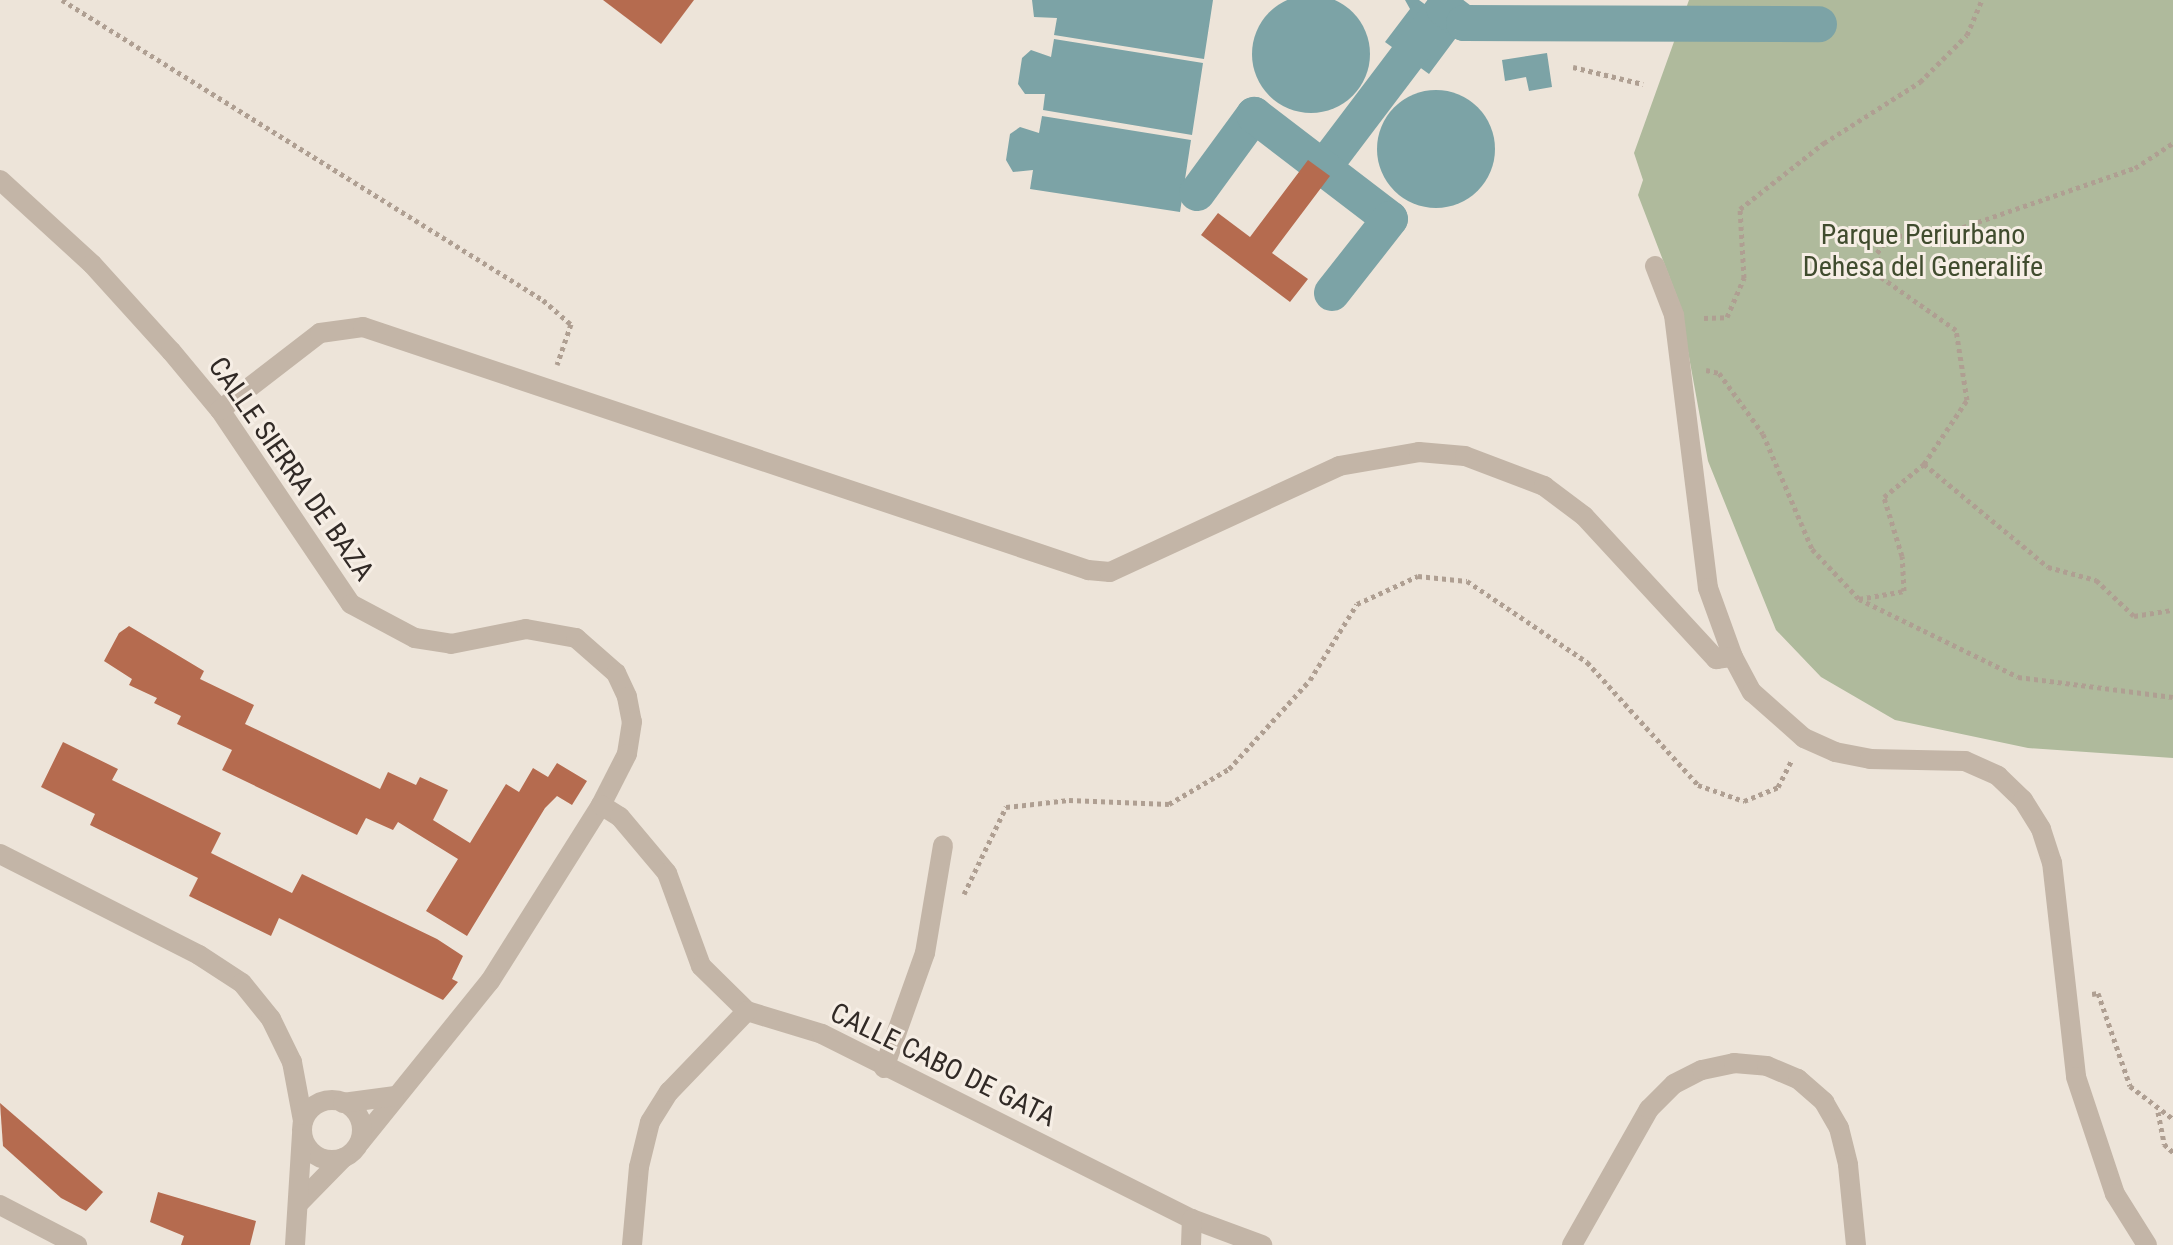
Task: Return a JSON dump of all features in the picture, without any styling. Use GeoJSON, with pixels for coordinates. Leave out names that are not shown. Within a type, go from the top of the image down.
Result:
{"type":"FeatureCollection","features":[{"type":"Feature","properties":{"kind":"street","name":"CALLE SIERRA DE BAZA"},"geometry":{"type":"LineString","coordinates":[[0,180],[92,264],[220,410],[351,604],[380,623],[415,638],[451,644],[526,629],[550,630],[598,652],[616,673],[632,722],[627,754],[601,805],[490,981],[394,1096],[360,1142]]}},
{"type":"Feature","properties":{"kind":"street"},"geometry":{"type":"LineString","coordinates":[[1655,266],[1674,315],[1708,588],[1733,657],[1752,692],[1804,738],[1835,752],[1870,759],[1965,761],[1998,776],[2023,800],[2041,829],[2052,862],[2076,1077],[2092,1138],[2115,1194],[2147,1245]]}},
{"type":"Feature","properties":{"kind":"street"},"geometry":{"type":"LineString","coordinates":[[220,410],[320,333],[363,327],[1088,570],[1110,572],[1339,466],[1419,452],[1465,456],[1544,486],[1584,516],[1716,659],[1733,657]]}},
{"type":"Feature","properties":{"kind":"street","name":"CALLE CABO DE GATA"},"geometry":{"type":"LineString","coordinates":[[601,805],[620,817],[667,873],[701,966],[747,1011],[822,1034],[884,1068],[1192,1219],[1262,1245]]}},
{"type":"Feature","properties":{"kind":"street"},"geometry":{"type":"LineString","coordinates":[[884,1068],[925,953],[943,846]]}},
{"type":"Feature","properties":{"kind":"street"},"geometry":{"type":"LineString","coordinates":[[0,854],[199,955],[242,983],[271,1019],[297,1074],[303,1127],[295,1245]]}},
{"type":"Feature","properties":{"kind":"street"},"geometry":{"type":"LineString","coordinates":[[632,1245],[639,1167],[650,1122],[669,1092],[747,1011]]}},
{"type":"Feature","properties":{"kind":"street"},"geometry":{"type":"LineString","coordinates":[[1572,1245],[1649,1109],[1674,1084],[1702,1070],[1734,1063],[1767,1066],[1798,1079],[1824,1102],[1839,1128],[1848,1165],[1856,1245]]}},
{"type":"Feature","properties":{"kind":"street"},"geometry":{"type":"LineString","coordinates":[[297,1074],[361,1123],[360,1142],[299,1203]]}},
{"type":"Feature","properties":{"kind":"street"},"geometry":{"type":"LineString","coordinates":[[343,1158],[316,1156],[303,1127],[313,1106],[394,1096]]}},
{"type":"Feature","properties":{"kind":"street"},"geometry":{"type":"LineString","coordinates":[[0,1205],[77,1245]]}},
{"type":"Feature","properties":{"kind":"street"},"geometry":{"type":"LineString","coordinates":[[1191,1245],[1192,1219]]}},
{"type":"Feature","properties":{"kind":"path"},"geometry":{"type":"LineString","coordinates":[[62,0],[543,300],[571,324],[554,374]]}},
{"type":"Feature","properties":{"kind":"path"},"geometry":{"type":"LineString","coordinates":[[1704,318],[1727,317],[1744,278],[1740,209],[1824,143],[1920,82],[1967,35],[1982,0]]}},
{"type":"Feature","properties":{"kind":"path"},"geometry":{"type":"LineString","coordinates":[[1573,67],[1643,84]]}},
{"type":"Feature","properties":{"kind":"path"},"geometry":{"type":"LineString","coordinates":[[1859,599],[1904,591],[1902,556],[1884,497],[1924,464],[1967,400],[1956,330],[1881,277],[1877,253],[1890,236],[1940,235],[2135,168],[2173,143]]}},
{"type":"Feature","properties":{"kind":"path"},"geometry":{"type":"LineString","coordinates":[[1681,366],[1719,373],[1763,434],[1812,549],[1859,599],[2018,677],[2173,697]]}},
{"type":"Feature","properties":{"kind":"path"},"geometry":{"type":"LineString","coordinates":[[1924,464],[2048,567],[2096,580],[2134,616],[2173,610]]}},
{"type":"Feature","properties":{"kind":"path"},"geometry":{"type":"LineString","coordinates":[[962,899],[1006,807],[1069,800],[1169,804],[1229,769],[1310,680],[1357,604],[1418,576],[1467,581],[1587,662],[1698,785],[1744,801],[1778,787],[1804,738]]}},
{"type":"Feature","properties":{"kind":"path"},"geometry":{"type":"LineString","coordinates":[[2066,998],[2098,993],[2130,1086],[2157,1111],[2173,1119]]}},
{"type":"Feature","properties":{"kind":"path"},"geometry":{"type":"LineString","coordinates":[[2157,1111],[2164,1144],[2173,1152]]}},
{"type":"Feature","properties":{"kind":"green space","name":"Parque Periurbano Dehesa del Generalife"},"geometry":{"type":"Polygon","coordinates":[[[1689,0],[2173,0],[2173,758],[2028,748],[1895,720],[1821,677],[1776,630],[1708,461],[1679,302],[1638,195],[1643,180],[1634,153],[1689,0]]]}},
{"type":"Feature","properties":{"kind":"water"},"geometry":{"type":"Polygon","coordinates":[[[1311,-5],[1334,-1],[1353,12],[1366,31],[1370,54],[1366,77],[1353,96],[1334,109],[1311,113],[1288,109],[1269,96],[1256,77],[1252,54],[1256,31],[1269,12],[1288,-1],[1311,-5]]]}},
{"type":"Feature","properties":{"kind":"water"},"geometry":{"type":"Polygon","coordinates":[[[1032,0],[1213,0],[1204,59],[1054,35],[1057,18],[1034,17],[1032,0]]]}},
{"type":"Feature","properties":{"kind":"water"},"geometry":{"type":"Polygon","coordinates":[[[1405,0],[1419,0],[1461,31],[1429,74],[1385,42],[1410,9],[1405,0]]]}},
{"type":"Feature","properties":{"kind":"water"},"geometry":{"type":"Polygon","coordinates":[[[1054,39],[1203,63],[1192,135],[1043,110],[1045,94],[1025,94],[1018,84],[1022,58],[1031,50],[1051,57],[1054,39]]]}},
{"type":"Feature","properties":{"kind":"water"},"geometry":{"type":"Polygon","coordinates":[[[1547,53],[1552,87],[1529,91],[1526,77],[1505,81],[1502,60],[1547,53]]]}},
{"type":"Feature","properties":{"kind":"water"},"geometry":{"type":"Polygon","coordinates":[[[1436,90],[1469,100],[1485,116],[1495,149],[1485,182],[1469,198],[1436,208],[1403,198],[1387,182],[1377,149],[1387,116],[1403,100],[1436,90]]]}},
{"type":"Feature","properties":{"kind":"water"},"geometry":{"type":"Polygon","coordinates":[[[1042,116],[1191,140],[1180,212],[1030,189],[1033,170],[1013,172],[1006,160],[1010,134],[1020,127],[1039,133],[1042,116]]]}},
{"type":"Feature","properties":{"kind":"building"},"geometry":{"type":"Polygon","coordinates":[[[603,0],[694,0],[661,44],[603,0]]]}},
{"type":"Feature","properties":{"kind":"building"},"geometry":{"type":"Polygon","coordinates":[[[1308,160],[1330,176],[1272,253],[1308,279],[1290,302],[1201,235],[1218,213],[1250,237],[1308,160]]]}},
{"type":"Feature","properties":{"kind":"building"},"geometry":{"type":"Polygon","coordinates":[[[129,626],[204,671],[200,679],[254,705],[245,724],[380,789],[388,772],[416,785],[420,777],[448,790],[433,820],[470,843],[506,784],[519,792],[533,768],[548,777],[557,763],[587,781],[572,805],[557,796],[545,808],[467,936],[426,911],[458,859],[398,822],[393,830],[366,818],[357,835],[222,770],[232,750],[177,724],[181,716],[154,703],[157,698],[129,685],[132,679],[104,661],[119,633],[129,626]]]}},
{"type":"Feature","properties":{"kind":"building"},"geometry":{"type":"Polygon","coordinates":[[[63,742],[118,769],[112,780],[221,833],[211,853],[292,893],[302,874],[437,939],[463,956],[452,979],[458,982],[443,1000],[279,918],[271,936],[189,896],[198,878],[90,825],[95,814],[41,787],[63,742]]]}},
{"type":"Feature","properties":{"kind":"building"},"geometry":{"type":"Polygon","coordinates":[[[0,1103],[103,1192],[86,1211],[61,1198],[3,1146],[0,1103]]]}},
{"type":"Feature","properties":{"kind":"building"},"geometry":{"type":"Polygon","coordinates":[[[158,1192],[256,1221],[250,1245],[181,1245],[184,1236],[150,1222],[158,1192]]]}},
{"type":"Feature","properties":{"kind":"waterway"},"geometry":{"type":"LineString","coordinates":[[1323,168],[1444,8],[1464,23],[1819,24]]}},
{"type":"Feature","properties":{"kind":"waterway"},"geometry":{"type":"LineString","coordinates":[[1197,193],[1254,115],[1390,219],[1332,293]]}}]}
